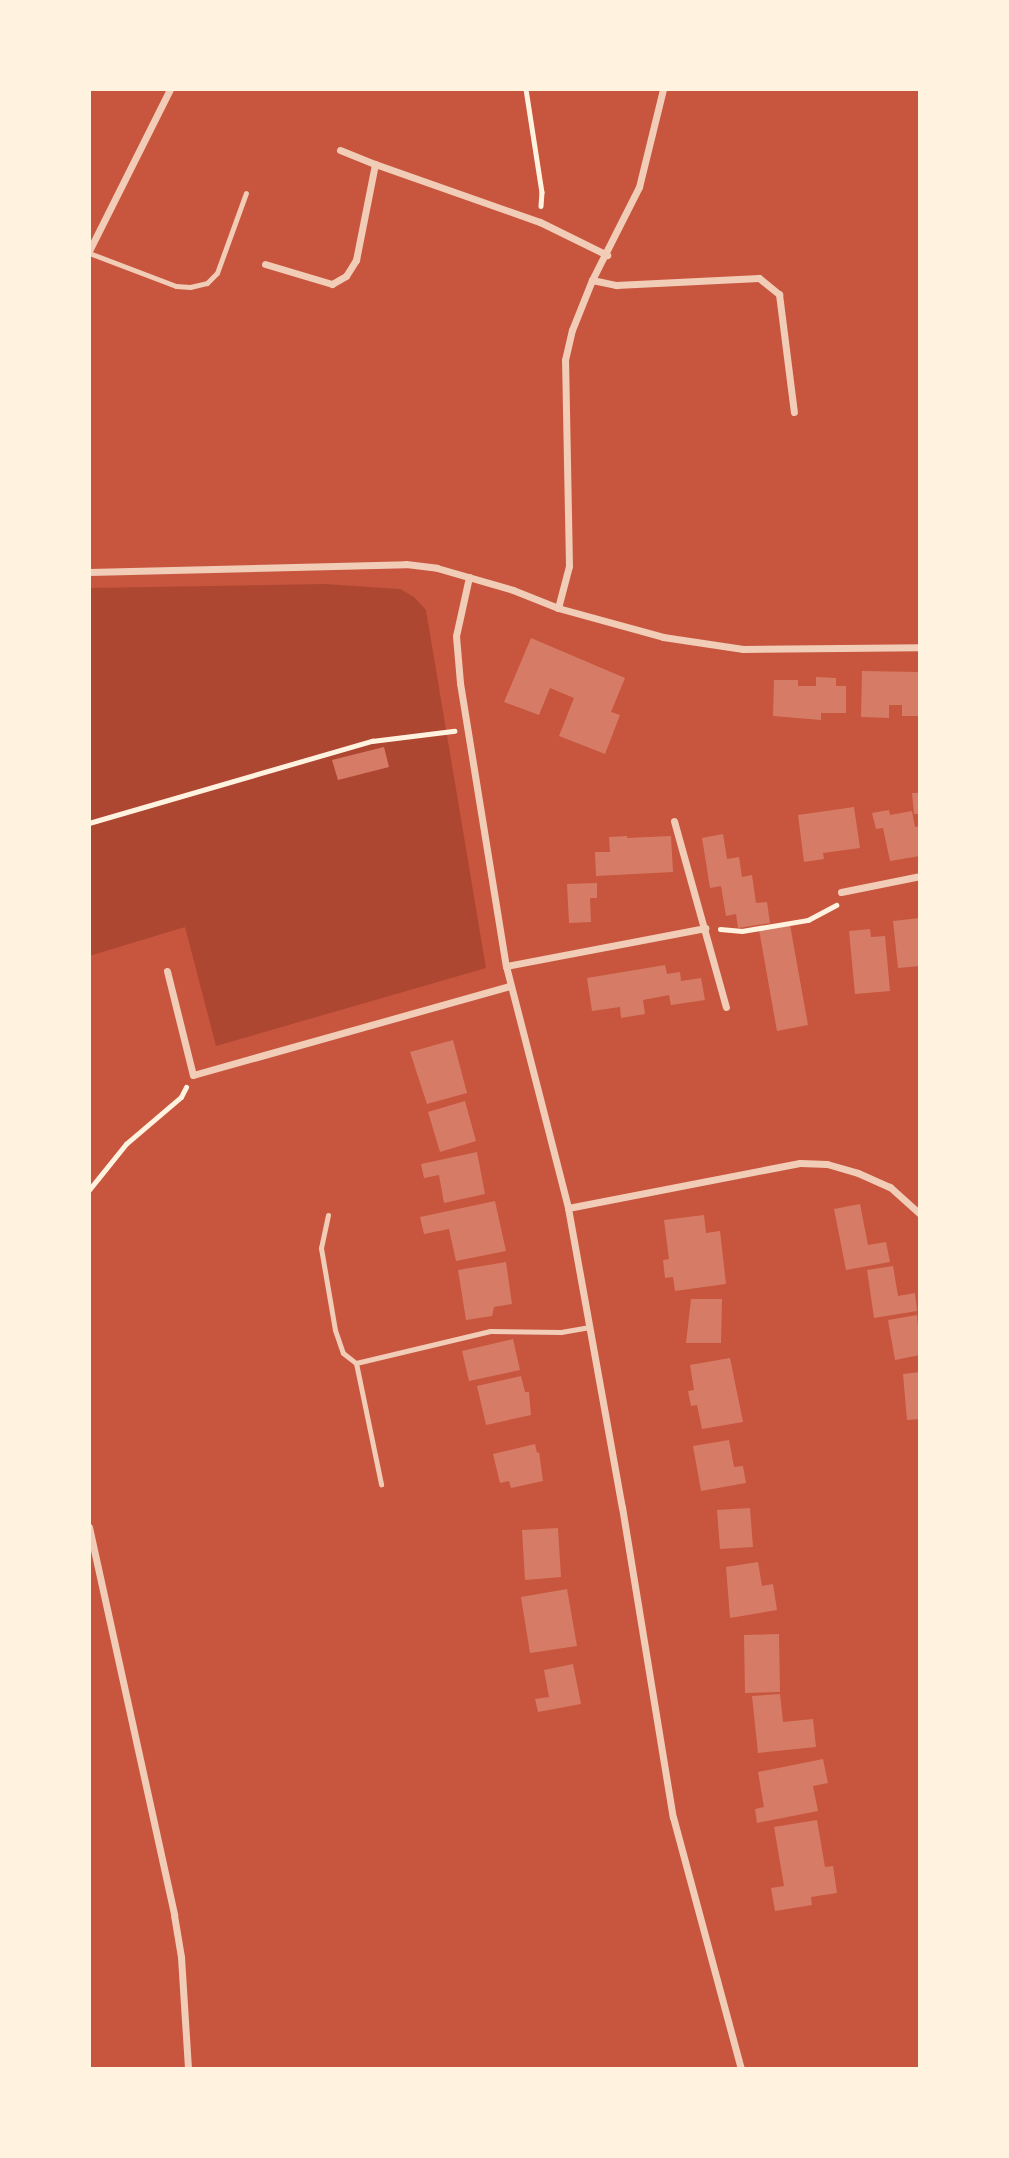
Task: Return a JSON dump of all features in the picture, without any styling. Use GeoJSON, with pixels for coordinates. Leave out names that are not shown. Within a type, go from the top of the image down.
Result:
{"type":"FeatureCollection","features":[{"type":"Feature","properties":{"kind":"street"},"geometry":{"type":"LineString","coordinates":[[89,252],[170,89]]}},
{"type":"Feature","properties":{"kind":"street"},"geometry":{"type":"LineString","coordinates":[[558,608],[569,566],[565,360],[572,330],[592,280],[607,255],[639,187],[663,89]]}},
{"type":"Feature","properties":{"kind":"street"},"geometry":{"type":"LineString","coordinates":[[340,150],[540,222],[607,255]]}},
{"type":"Feature","properties":{"kind":"street"},"geometry":{"type":"LineString","coordinates":[[265,264],[332,284],[346,276],[356,260],[374,164]]}},
{"type":"Feature","properties":{"kind":"street"},"geometry":{"type":"LineString","coordinates":[[592,280],[616,285],[760,278],[779,294],[794,412]]}},
{"type":"Feature","properties":{"kind":"street"},"geometry":{"type":"LineString","coordinates":[[89,572],[407,564],[437,568],[469,577],[558,608],[663,637],[743,649],[920,646]]}},
{"type":"Feature","properties":{"kind":"street"},"geometry":{"type":"LineString","coordinates":[[469,577],[456,636],[467,730],[506,966],[568,1208],[673,1817],[741,2069]]}},
{"type":"Feature","properties":{"kind":"street"},"geometry":{"type":"LineString","coordinates":[[674,821],[726,1007]]}},
{"type":"Feature","properties":{"kind":"street"},"geometry":{"type":"LineString","coordinates":[[841,892],[920,876]]}},
{"type":"Feature","properties":{"kind":"street"},"geometry":{"type":"LineString","coordinates":[[506,966],[705,928]]}},
{"type":"Feature","properties":{"kind":"street"},"geometry":{"type":"LineString","coordinates":[[167,971],[193,1075],[510,986]]}},
{"type":"Feature","properties":{"kind":"street"},"geometry":{"type":"LineString","coordinates":[[568,1208],[800,1163],[827,1164],[880,1182],[912,1204],[920,1214]]}},
{"type":"Feature","properties":{"kind":"street"},"geometry":{"type":"LineString","coordinates":[[89,1527],[174,1915],[181,1957],[188,2069]]}},
{"type":"Feature","properties":{"kind":"lane"},"geometry":{"type":"LineString","coordinates":[[89,252],[176,286],[190,287],[206,283],[216,273],[246,193]]}},
{"type":"Feature","properties":{"kind":"lane"},"geometry":{"type":"LineString","coordinates":[[328,1215],[321,1248],[335,1330],[343,1353],[356,1363],[381,1484]]}},
{"type":"Feature","properties":{"kind":"lane"},"geometry":{"type":"LineString","coordinates":[[356,1363],[490,1331],[561,1332],[590,1327]]}},
{"type":"Feature","properties":{"kind":"path"},"geometry":{"type":"LineString","coordinates":[[526,89],[542,192],[540,222]]}},
{"type":"Feature","properties":{"kind":"path"},"geometry":{"type":"LineString","coordinates":[[89,823],[372,741],[467,730]]}},
{"type":"Feature","properties":{"kind":"path"},"geometry":{"type":"LineString","coordinates":[[705,928],[741,931],[808,920],[836,905],[841,892]]}},
{"type":"Feature","properties":{"kind":"path"},"geometry":{"type":"LineString","coordinates":[[89,1190],[126,1144],[181,1097],[193,1075]]}},
{"type":"Feature","properties":{"kind":"shaded area"},"geometry":{"type":"Polygon","coordinates":[[[325,584],[400,589],[414,597],[426,610],[486,968],[216,1046],[185,927],[89,956],[89,588],[325,584]]]}},
{"type":"Feature","properties":{"kind":"building"},"geometry":{"type":"Polygon","coordinates":[[[531,638],[625,678],[611,712],[620,715],[605,754],[559,736],[574,698],[550,688],[539,715],[504,702],[531,638]]]}},
{"type":"Feature","properties":{"kind":"building"},"geometry":{"type":"Polygon","coordinates":[[[862,671],[920,672],[920,716],[902,716],[902,705],[889,705],[889,718],[861,717],[862,671]]]}},
{"type":"Feature","properties":{"kind":"building"},"geometry":{"type":"Polygon","coordinates":[[[816,677],[836,678],[836,686],[846,686],[846,713],[821,713],[821,720],[773,716],[774,680],[798,680],[798,686],[816,686],[816,677]]]}},
{"type":"Feature","properties":{"kind":"building"},"geometry":{"type":"Polygon","coordinates":[[[384,747],[389,767],[338,780],[332,760],[384,747]]]}},
{"type":"Feature","properties":{"kind":"building"},"geometry":{"type":"Polygon","coordinates":[[[912,793],[920,793],[920,814],[914,814],[912,793]]]}},
{"type":"Feature","properties":{"kind":"building"},"geometry":{"type":"Polygon","coordinates":[[[854,807],[860,848],[823,853],[824,859],[804,862],[798,815],[854,807]]]}},
{"type":"Feature","properties":{"kind":"building"},"geometry":{"type":"Polygon","coordinates":[[[889,810],[890,815],[912,811],[915,827],[920,826],[920,856],[890,861],[883,828],[876,829],[872,813],[889,810]]]}},
{"type":"Feature","properties":{"kind":"building"},"geometry":{"type":"Polygon","coordinates":[[[723,834],[727,859],[739,857],[742,877],[752,875],[756,903],[767,902],[770,923],[738,928],[736,914],[726,916],[721,886],[710,888],[702,838],[723,834]]]}},
{"type":"Feature","properties":{"kind":"building"},"geometry":{"type":"Polygon","coordinates":[[[671,836],[673,872],[596,876],[595,852],[610,852],[609,837],[671,836]]]}},
{"type":"Feature","properties":{"kind":"building"},"geometry":{"type":"Polygon","coordinates":[[[597,883],[597,898],[590,898],[591,922],[569,923],[567,884],[597,883]]]}},
{"type":"Feature","properties":{"kind":"building"},"geometry":{"type":"Polygon","coordinates":[[[920,918],[920,966],[898,968],[893,921],[920,918]]]}},
{"type":"Feature","properties":{"kind":"building"},"geometry":{"type":"Polygon","coordinates":[[[790,925],[808,1025],[777,1031],[759,930],[790,925]]]}},
{"type":"Feature","properties":{"kind":"building"},"geometry":{"type":"Polygon","coordinates":[[[870,929],[871,937],[885,936],[890,991],[855,994],[849,931],[870,929]]]}},
{"type":"Feature","properties":{"kind":"building"},"geometry":{"type":"Polygon","coordinates":[[[665,965],[667,974],[680,972],[681,981],[701,978],[705,1000],[671,1005],[669,995],[643,1000],[645,1014],[621,1018],[620,1007],[592,1011],[587,978],[665,965]]]}},
{"type":"Feature","properties":{"kind":"building"},"geometry":{"type":"Polygon","coordinates":[[[453,1040],[467,1093],[427,1104],[410,1052],[453,1040]]]}},
{"type":"Feature","properties":{"kind":"building"},"geometry":{"type":"Polygon","coordinates":[[[465,1101],[476,1141],[440,1152],[428,1112],[465,1101]]]}},
{"type":"Feature","properties":{"kind":"building"},"geometry":{"type":"Polygon","coordinates":[[[477,1152],[485,1194],[444,1203],[439,1175],[424,1178],[421,1164],[477,1152]]]}},
{"type":"Feature","properties":{"kind":"building"},"geometry":{"type":"Polygon","coordinates":[[[495,1201],[506,1251],[456,1261],[449,1229],[424,1234],[420,1217],[495,1201]]]}},
{"type":"Feature","properties":{"kind":"building"},"geometry":{"type":"Polygon","coordinates":[[[860,1204],[868,1245],[886,1242],[890,1262],[846,1270],[834,1209],[860,1204]]]}},
{"type":"Feature","properties":{"kind":"building"},"geometry":{"type":"Polygon","coordinates":[[[704,1215],[706,1233],[720,1231],[726,1284],[675,1291],[673,1277],[665,1278],[663,1260],[669,1259],[664,1220],[704,1215]]]}},
{"type":"Feature","properties":{"kind":"building"},"geometry":{"type":"Polygon","coordinates":[[[506,1262],[512,1304],[494,1307],[492,1316],[466,1320],[458,1270],[506,1262]]]}},
{"type":"Feature","properties":{"kind":"building"},"geometry":{"type":"Polygon","coordinates":[[[893,1266],[898,1296],[915,1293],[917,1311],[874,1318],[867,1270],[893,1266]]]}},
{"type":"Feature","properties":{"kind":"building"},"geometry":{"type":"Polygon","coordinates":[[[691,1299],[722,1299],[721,1343],[686,1343],[691,1299]]]}},
{"type":"Feature","properties":{"kind":"building"},"geometry":{"type":"Polygon","coordinates":[[[917,1315],[920,1355],[895,1360],[888,1320],[917,1315]]]}},
{"type":"Feature","properties":{"kind":"building"},"geometry":{"type":"Polygon","coordinates":[[[513,1339],[520,1370],[469,1381],[462,1351],[513,1339]]]}},
{"type":"Feature","properties":{"kind":"building"},"geometry":{"type":"Polygon","coordinates":[[[730,1358],[743,1422],[702,1429],[697,1405],[691,1406],[688,1391],[694,1390],[690,1365],[730,1358]]]}},
{"type":"Feature","properties":{"kind":"building"},"geometry":{"type":"Polygon","coordinates":[[[920,1372],[920,1419],[907,1420],[903,1374],[920,1372]]]}},
{"type":"Feature","properties":{"kind":"building"},"geometry":{"type":"Polygon","coordinates":[[[521,1376],[525,1392],[529,1392],[531,1415],[486,1425],[477,1386],[521,1376]]]}},
{"type":"Feature","properties":{"kind":"building"},"geometry":{"type":"Polygon","coordinates":[[[729,1440],[734,1467],[743,1466],[746,1483],[701,1491],[693,1446],[729,1440]]]}},
{"type":"Feature","properties":{"kind":"building"},"geometry":{"type":"Polygon","coordinates":[[[535,1444],[537,1453],[539,1452],[543,1481],[511,1488],[509,1481],[500,1483],[493,1454],[535,1444]]]}},
{"type":"Feature","properties":{"kind":"building"},"geometry":{"type":"Polygon","coordinates":[[[750,1508],[753,1547],[720,1549],[717,1510],[750,1508]]]}},
{"type":"Feature","properties":{"kind":"building"},"geometry":{"type":"Polygon","coordinates":[[[558,1528],[561,1577],[525,1580],[522,1530],[558,1528]]]}},
{"type":"Feature","properties":{"kind":"building"},"geometry":{"type":"Polygon","coordinates":[[[758,1562],[762,1586],[773,1584],[777,1610],[730,1618],[726,1567],[758,1562]]]}},
{"type":"Feature","properties":{"kind":"building"},"geometry":{"type":"Polygon","coordinates":[[[567,1589],[577,1646],[530,1653],[521,1597],[567,1589]]]}},
{"type":"Feature","properties":{"kind":"building"},"geometry":{"type":"Polygon","coordinates":[[[779,1634],[780,1692],[745,1693],[744,1635],[779,1634]]]}},
{"type":"Feature","properties":{"kind":"building"},"geometry":{"type":"Polygon","coordinates":[[[573,1664],[581,1704],[538,1712],[535,1699],[549,1697],[544,1670],[573,1664]]]}},
{"type":"Feature","properties":{"kind":"building"},"geometry":{"type":"Polygon","coordinates":[[[780,1694],[783,1722],[813,1719],[816,1747],[758,1753],[752,1696],[780,1694]]]}},
{"type":"Feature","properties":{"kind":"building"},"geometry":{"type":"Polygon","coordinates":[[[823,1759],[828,1783],[813,1786],[818,1811],[757,1823],[755,1809],[764,1807],[758,1772],[823,1759]]]}},
{"type":"Feature","properties":{"kind":"building"},"geometry":{"type":"Polygon","coordinates":[[[817,1820],[825,1867],[833,1866],[837,1893],[811,1897],[812,1905],[775,1911],[771,1888],[784,1886],[774,1827],[817,1820]]]}}]}
